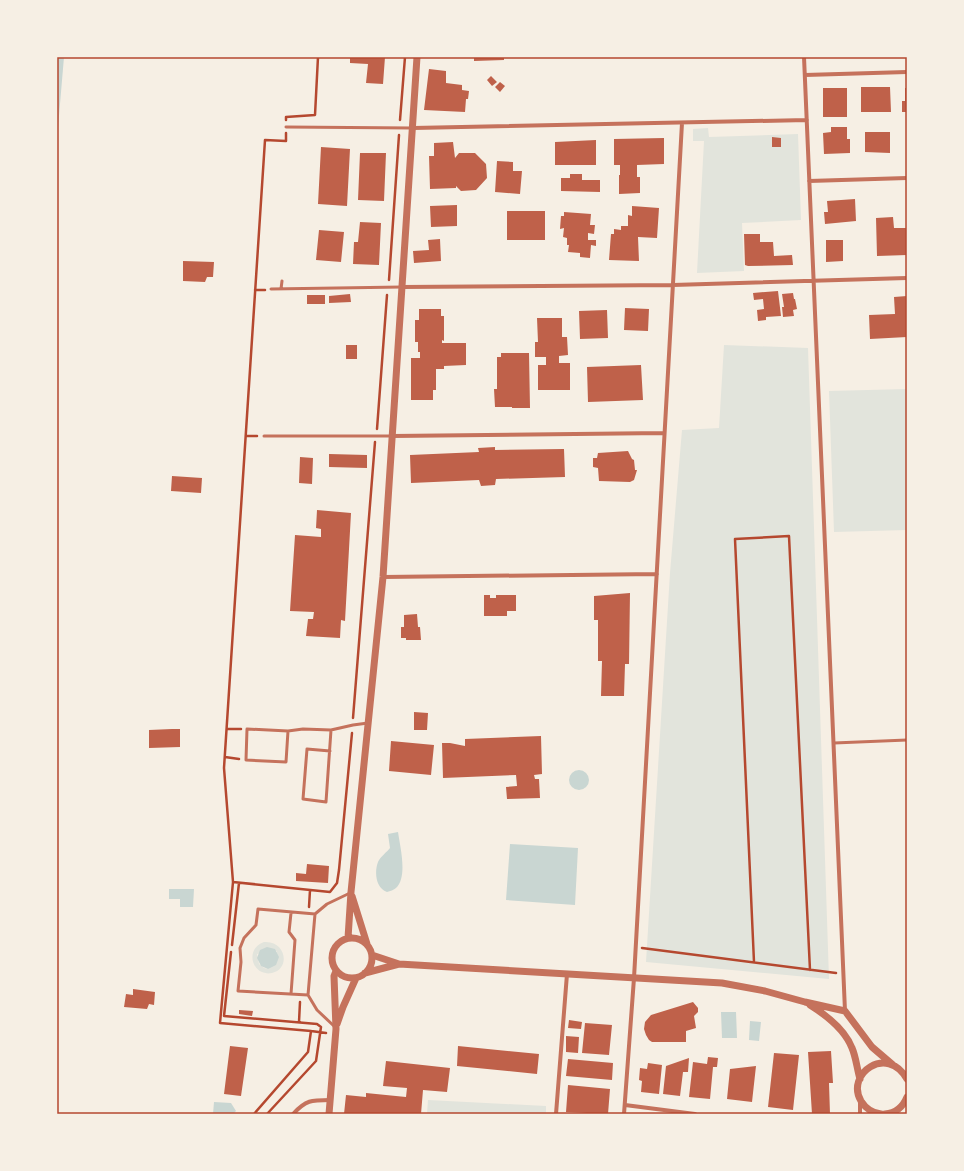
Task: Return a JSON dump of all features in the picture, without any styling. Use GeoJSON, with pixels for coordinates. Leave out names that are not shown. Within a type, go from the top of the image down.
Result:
{"type":"FeatureCollection","features":[{"type":"Feature","properties":{"kind":"street"},"geometry":{"type":"LineString","coordinates":[[348,938],[351,892],[383,577],[417,57]]}},
{"type":"Feature","properties":{"kind":"street"},"geometry":{"type":"LineString","coordinates":[[804,57],[845,1011],[872,1046],[893,1065]]}},
{"type":"Feature","properties":{"kind":"street"},"geometry":{"type":"LineString","coordinates":[[805,75],[907,72]]}},
{"type":"Feature","properties":{"kind":"street"},"geometry":{"type":"LineString","coordinates":[[413,128],[807,120]]}},
{"type":"Feature","properties":{"kind":"street"},"geometry":{"type":"LineString","coordinates":[[624,1114],[636,947],[682,123]]}},
{"type":"Feature","properties":{"kind":"street"},"geometry":{"type":"LineString","coordinates":[[809,181],[907,178]]}},
{"type":"Feature","properties":{"kind":"street"},"geometry":{"type":"LineString","coordinates":[[402,287],[672,285],[907,278]]}},
{"type":"Feature","properties":{"kind":"street"},"geometry":{"type":"LineString","coordinates":[[392,436],[664,433]]}},
{"type":"Feature","properties":{"kind":"street"},"geometry":{"type":"LineString","coordinates":[[383,577],[657,574]]}},
{"type":"Feature","properties":{"kind":"street"},"geometry":{"type":"LineString","coordinates":[[351,892],[367,944],[372,955],[371,965],[365,973]]}},
{"type":"Feature","properties":{"kind":"street"},"geometry":{"type":"LineString","coordinates":[[356,978],[343,976],[336,971],[332,962],[332,953],[340,941],[348,938],[359,938],[367,944]]}},
{"type":"Feature","properties":{"kind":"street"},"geometry":{"type":"LineString","coordinates":[[372,955],[399,964],[722,983],[765,991],[845,1011]]}},
{"type":"Feature","properties":{"kind":"street"},"geometry":{"type":"LineString","coordinates":[[336,1031],[343,1007],[356,978],[365,973],[399,964]]}},
{"type":"Feature","properties":{"kind":"street"},"geometry":{"type":"LineString","coordinates":[[329,1114],[336,1031],[334,976],[336,971]]}},
{"type":"Feature","properties":{"kind":"street"},"geometry":{"type":"LineString","coordinates":[[556,1114],[567,974]]}},
{"type":"Feature","properties":{"kind":"street"},"geometry":{"type":"LineString","coordinates":[[805,1002],[823,1013],[843,1032],[852,1047],[860,1079]]}},
{"type":"Feature","properties":{"kind":"street"},"geometry":{"type":"LineString","coordinates":[[860,1114],[858,1085],[864,1072],[870,1067],[885,1063],[893,1065],[899,1068],[907,1079]]}},
{"type":"Feature","properties":{"kind":"street"},"geometry":{"type":"LineString","coordinates":[[889,1114],[898,1109],[907,1097]]}},
{"type":"Feature","properties":{"kind":"street"},"geometry":{"type":"LineString","coordinates":[[860,1099],[869,1110],[881,1114]]}},
{"type":"Feature","properties":{"kind":"street"},"geometry":{"type":"LineString","coordinates":[[293,1114],[303,1104],[317,1100],[330,1100]]}},
{"type":"Feature","properties":{"kind":"street"},"geometry":{"type":"LineString","coordinates":[[624,1105],[695,1114]]}},
{"type":"Feature","properties":{"kind":"lane"},"geometry":{"type":"LineString","coordinates":[[286,127],[413,128]]}},
{"type":"Feature","properties":{"kind":"lane"},"geometry":{"type":"LineString","coordinates":[[281,289],[282,281]]}},
{"type":"Feature","properties":{"kind":"lane"},"geometry":{"type":"LineString","coordinates":[[271,290],[402,287]]}},
{"type":"Feature","properties":{"kind":"lane"},"geometry":{"type":"LineString","coordinates":[[264,436],[392,436]]}},
{"type":"Feature","properties":{"kind":"lane"},"geometry":{"type":"LineString","coordinates":[[288,731],[286,762],[246,760],[247,729],[288,731],[304,729],[332,730],[368,723]]}},
{"type":"Feature","properties":{"kind":"lane"},"geometry":{"type":"LineString","coordinates":[[330,751],[307,749],[303,799],[326,802],[332,730]]}},
{"type":"Feature","properties":{"kind":"lane"},"geometry":{"type":"LineString","coordinates":[[834,743],[907,740]]}},
{"type":"Feature","properties":{"kind":"lane"},"geometry":{"type":"LineString","coordinates":[[308,995],[238,991],[241,962],[240,948],[244,938],[256,925],[258,909],[315,914],[327,904],[351,892]]}},
{"type":"Feature","properties":{"kind":"lane"},"geometry":{"type":"LineString","coordinates":[[290,913],[289,932],[295,940],[291,994]]}},
{"type":"Feature","properties":{"kind":"lane"},"geometry":{"type":"LineString","coordinates":[[315,914],[308,995],[318,1010],[336,1031]]}},
{"type":"Feature","properties":{"kind":"path"},"geometry":{"type":"LineString","coordinates":[[318,57],[315,115],[286,117],[286,141],[265,140],[224,768],[233,882],[220,1023],[321,1032],[336,1031]]}},
{"type":"Feature","properties":{"kind":"path"},"geometry":{"type":"LineString","coordinates":[[233,882],[330,892],[337,883],[353,725],[405,57]]}},
{"type":"Feature","properties":{"kind":"path"},"geometry":{"type":"LineString","coordinates":[[754,962],[735,539],[789,536],[810,970]]}},
{"type":"Feature","properties":{"kind":"path"},"geometry":{"type":"LineString","coordinates":[[227,729],[247,729]]}},
{"type":"Feature","properties":{"kind":"path"},"geometry":{"type":"LineString","coordinates":[[225,757],[246,760]]}},
{"type":"Feature","properties":{"kind":"path"},"geometry":{"type":"LineString","coordinates":[[238,883],[224,1016],[318,1024],[321,1027],[316,1061],[267,1114]]}},
{"type":"Feature","properties":{"kind":"path"},"geometry":{"type":"LineString","coordinates":[[636,947],[844,974]]}},
{"type":"Feature","properties":{"kind":"path"},"geometry":{"type":"LineString","coordinates":[[254,1114],[308,1052],[311,1031]]}},
{"type":"Feature","properties":{"kind":"shaded area"},"geometry":{"type":"Polygon","coordinates":[[[57,57],[64,57],[57,139],[57,57]]]}},
{"type":"Feature","properties":{"kind":"shaded area"},"geometry":{"type":"Polygon","coordinates":[[[708,128],[709,137],[798,134],[801,220],[742,223],[744,271],[697,273],[704,141],[693,141],[693,129],[708,128]]]}},
{"type":"Feature","properties":{"kind":"shaded area"},"geometry":{"type":"Polygon","coordinates":[[[724,345],[808,348],[829,979],[646,962],[670,573],[682,430],[719,428],[724,345]]]}},
{"type":"Feature","properties":{"kind":"shaded area"},"geometry":{"type":"Polygon","coordinates":[[[907,389],[907,530],[834,532],[829,391],[907,389]]]}},
{"type":"Feature","properties":{"kind":"shaded area"},"geometry":{"type":"Polygon","coordinates":[[[575,770],[583,770],[589,776],[589,784],[583,790],[575,790],[569,784],[569,776],[575,770]]]}},
{"type":"Feature","properties":{"kind":"shaded area"},"geometry":{"type":"Polygon","coordinates":[[[398,832],[402,861],[402,877],[396,888],[387,892],[378,884],[376,871],[380,858],[390,848],[388,834],[398,832]]]}},
{"type":"Feature","properties":{"kind":"shaded area"},"geometry":{"type":"Polygon","coordinates":[[[510,844],[578,848],[575,905],[506,900],[510,844]]]}},
{"type":"Feature","properties":{"kind":"shaded area"},"geometry":{"type":"Polygon","coordinates":[[[169,889],[194,889],[193,907],[180,907],[180,899],[169,899],[169,889]]]}},
{"type":"Feature","properties":{"kind":"shaded area"},"geometry":{"type":"Polygon","coordinates":[[[264,942],[277,945],[281,950],[284,961],[278,970],[272,973],[265,973],[255,967],[252,956],[254,950],[264,942]],[[277,951],[257,954],[259,964],[268,969],[277,951]]]}},
{"type":"Feature","properties":{"kind":"shaded area"},"geometry":{"type":"Polygon","coordinates":[[[267,947],[275,949],[279,957],[276,965],[268,969],[261,966],[257,958],[260,950],[267,947]]]}},
{"type":"Feature","properties":{"kind":"shaded area"},"geometry":{"type":"Polygon","coordinates":[[[721,1012],[736,1012],[737,1038],[722,1038],[721,1012]]]}},
{"type":"Feature","properties":{"kind":"shaded area"},"geometry":{"type":"Polygon","coordinates":[[[750,1021],[761,1022],[759,1041],[749,1040],[750,1021]]]}},
{"type":"Feature","properties":{"kind":"shaded area"},"geometry":{"type":"Polygon","coordinates":[[[428,1100],[546,1106],[546,1114],[427,1114],[428,1100]]]}},
{"type":"Feature","properties":{"kind":"shaded area"},"geometry":{"type":"Polygon","coordinates":[[[214,1102],[231,1103],[236,1111],[233,1114],[213,1114],[214,1102]]]}},
{"type":"Feature","properties":{"kind":"building"},"geometry":{"type":"Polygon","coordinates":[[[350,57],[385,57],[383,84],[366,83],[368,64],[350,63],[350,57]]]}},
{"type":"Feature","properties":{"kind":"building"},"geometry":{"type":"Polygon","coordinates":[[[474,57],[504,57],[504,60],[474,61],[474,57]]]}},
{"type":"Feature","properties":{"kind":"building"},"geometry":{"type":"Polygon","coordinates":[[[429,69],[446,71],[446,83],[462,85],[462,90],[469,91],[468,99],[466,99],[465,112],[424,110],[429,69]]]}},
{"type":"Feature","properties":{"kind":"building"},"geometry":{"type":"Polygon","coordinates":[[[491,76],[497,82],[492,86],[487,80],[491,76]]]}},
{"type":"Feature","properties":{"kind":"building"},"geometry":{"type":"Polygon","coordinates":[[[500,82],[505,86],[500,92],[495,87],[500,82]]]}},
{"type":"Feature","properties":{"kind":"building"},"geometry":{"type":"Polygon","coordinates":[[[861,87],[890,87],[891,112],[861,112],[861,87]]]}},
{"type":"Feature","properties":{"kind":"building"},"geometry":{"type":"Polygon","coordinates":[[[823,88],[847,88],[847,117],[823,117],[823,88]]]}},
{"type":"Feature","properties":{"kind":"building"},"geometry":{"type":"Polygon","coordinates":[[[905,88],[907,88],[907,112],[902,112],[902,101],[905,101],[905,88]]]}},
{"type":"Feature","properties":{"kind":"building"},"geometry":{"type":"Polygon","coordinates":[[[831,127],[847,127],[847,139],[850,139],[850,153],[824,154],[823,133],[831,132],[831,127]]]}},
{"type":"Feature","properties":{"kind":"building"},"geometry":{"type":"Polygon","coordinates":[[[865,132],[890,132],[890,153],[865,152],[865,132]]]}},
{"type":"Feature","properties":{"kind":"building"},"geometry":{"type":"Polygon","coordinates":[[[772,137],[781,138],[781,147],[772,147],[772,137]]]}},
{"type":"Feature","properties":{"kind":"building"},"geometry":{"type":"Polygon","coordinates":[[[664,138],[664,164],[637,165],[637,177],[640,177],[640,193],[619,194],[620,165],[614,165],[614,139],[664,138]]]}},
{"type":"Feature","properties":{"kind":"building"},"geometry":{"type":"Polygon","coordinates":[[[596,140],[596,165],[555,165],[555,142],[596,140]]]}},
{"type":"Feature","properties":{"kind":"building"},"geometry":{"type":"Polygon","coordinates":[[[453,142],[455,158],[459,153],[475,153],[486,164],[487,178],[476,190],[461,191],[456,186],[456,188],[430,189],[429,156],[434,156],[434,143],[453,142]]]}},
{"type":"Feature","properties":{"kind":"building"},"geometry":{"type":"Polygon","coordinates":[[[321,147],[350,149],[347,206],[318,204],[321,147]]]}},
{"type":"Feature","properties":{"kind":"building"},"geometry":{"type":"Polygon","coordinates":[[[360,153],[386,153],[384,201],[358,200],[360,153]]]}},
{"type":"Feature","properties":{"kind":"building"},"geometry":{"type":"Polygon","coordinates":[[[497,161],[513,162],[513,171],[522,171],[520,194],[495,192],[497,161]]]}},
{"type":"Feature","properties":{"kind":"building"},"geometry":{"type":"Polygon","coordinates":[[[570,174],[582,174],[582,180],[600,180],[600,192],[561,191],[561,178],[570,178],[570,174]]]}},
{"type":"Feature","properties":{"kind":"building"},"geometry":{"type":"Polygon","coordinates":[[[855,199],[856,221],[825,224],[824,212],[828,212],[827,201],[855,199]]]}},
{"type":"Feature","properties":{"kind":"building"},"geometry":{"type":"Polygon","coordinates":[[[457,205],[457,226],[431,227],[430,206],[457,205]]]}},
{"type":"Feature","properties":{"kind":"building"},"geometry":{"type":"Polygon","coordinates":[[[632,206],[659,208],[657,238],[638,237],[639,261],[609,260],[611,234],[614,234],[614,229],[621,230],[621,226],[628,226],[628,215],[632,216],[632,206]]]}},
{"type":"Feature","properties":{"kind":"building"},"geometry":{"type":"Polygon","coordinates":[[[507,211],[545,211],[545,240],[507,240],[507,211]]]}},
{"type":"Feature","properties":{"kind":"building"},"geometry":{"type":"Polygon","coordinates":[[[564,212],[591,214],[590,225],[595,225],[594,234],[588,233],[588,240],[596,240],[596,246],[591,245],[590,258],[580,257],[580,253],[568,252],[569,245],[567,245],[567,238],[563,237],[564,228],[560,229],[561,216],[564,216],[564,212]]]}},
{"type":"Feature","properties":{"kind":"building"},"geometry":{"type":"Polygon","coordinates":[[[893,217],[894,228],[907,228],[907,255],[877,256],[876,218],[893,217]]]}},
{"type":"Feature","properties":{"kind":"building"},"geometry":{"type":"Polygon","coordinates":[[[360,222],[381,223],[379,265],[353,264],[354,242],[358,242],[360,222]]]}},
{"type":"Feature","properties":{"kind":"building"},"geometry":{"type":"Polygon","coordinates":[[[319,230],[344,232],[341,262],[316,260],[319,230]]]}},
{"type":"Feature","properties":{"kind":"building"},"geometry":{"type":"Polygon","coordinates":[[[744,234],[760,234],[760,242],[773,242],[774,256],[792,255],[793,265],[745,265],[744,234]]]}},
{"type":"Feature","properties":{"kind":"building"},"geometry":{"type":"Polygon","coordinates":[[[440,239],[441,261],[414,263],[413,251],[429,250],[428,240],[440,239]]]}},
{"type":"Feature","properties":{"kind":"building"},"geometry":{"type":"Polygon","coordinates":[[[826,240],[843,240],[843,261],[826,262],[826,240]]]}},
{"type":"Feature","properties":{"kind":"building"},"geometry":{"type":"Polygon","coordinates":[[[183,261],[214,262],[213,277],[207,277],[205,282],[183,281],[183,261]]]}},
{"type":"Feature","properties":{"kind":"building"},"geometry":{"type":"Polygon","coordinates":[[[778,291],[781,316],[766,317],[766,320],[758,321],[757,310],[764,309],[763,299],[754,300],[753,293],[778,291]]]}},
{"type":"Feature","properties":{"kind":"building"},"geometry":{"type":"Polygon","coordinates":[[[793,293],[797,309],[793,310],[794,316],[783,317],[782,307],[784,307],[782,294],[793,293]]]}},
{"type":"Feature","properties":{"kind":"building"},"geometry":{"type":"Polygon","coordinates":[[[350,294],[351,302],[329,303],[329,296],[350,294]]]}},
{"type":"Feature","properties":{"kind":"building"},"geometry":{"type":"Polygon","coordinates":[[[307,295],[325,295],[325,304],[307,304],[307,295]]]}},
{"type":"Feature","properties":{"kind":"building"},"geometry":{"type":"Polygon","coordinates":[[[907,296],[907,337],[870,339],[869,315],[895,314],[894,297],[907,296]]]}},
{"type":"Feature","properties":{"kind":"building"},"geometry":{"type":"Polygon","coordinates":[[[625,308],[649,309],[648,331],[624,330],[625,308]]]}},
{"type":"Feature","properties":{"kind":"building"},"geometry":{"type":"Polygon","coordinates":[[[419,309],[441,309],[441,316],[444,316],[444,341],[442,340],[442,343],[466,343],[466,365],[444,366],[444,369],[436,369],[436,390],[433,390],[433,400],[411,400],[411,358],[420,358],[420,352],[418,352],[418,342],[415,342],[415,320],[419,320],[419,309]]]}},
{"type":"Feature","properties":{"kind":"building"},"geometry":{"type":"Polygon","coordinates":[[[607,310],[608,338],[580,339],[579,311],[607,310]]]}},
{"type":"Feature","properties":{"kind":"building"},"geometry":{"type":"Polygon","coordinates":[[[537,318],[562,318],[562,337],[567,337],[568,355],[559,356],[559,363],[570,363],[570,390],[538,390],[538,365],[546,365],[546,357],[535,357],[535,342],[538,342],[537,318]]]}},
{"type":"Feature","properties":{"kind":"building"},"geometry":{"type":"Polygon","coordinates":[[[346,345],[357,345],[357,359],[346,359],[346,345]]]}},
{"type":"Feature","properties":{"kind":"building"},"geometry":{"type":"Polygon","coordinates":[[[501,353],[529,353],[530,408],[495,407],[494,389],[497,389],[497,357],[501,357],[501,353]]]}},
{"type":"Feature","properties":{"kind":"building"},"geometry":{"type":"Polygon","coordinates":[[[641,365],[643,400],[588,402],[587,367],[641,365]]]}},
{"type":"Feature","properties":{"kind":"building"},"geometry":{"type":"Polygon","coordinates":[[[495,447],[495,450],[564,449],[565,477],[496,479],[495,485],[481,486],[479,480],[411,483],[410,455],[479,452],[478,448],[495,447]]]}},
{"type":"Feature","properties":{"kind":"building"},"geometry":{"type":"Polygon","coordinates":[[[628,451],[634,460],[635,470],[637,470],[634,480],[630,482],[599,481],[598,468],[593,467],[593,458],[597,458],[598,453],[628,451]]]}},
{"type":"Feature","properties":{"kind":"building"},"geometry":{"type":"Polygon","coordinates":[[[329,454],[367,455],[367,468],[329,467],[329,454]]]}},
{"type":"Feature","properties":{"kind":"building"},"geometry":{"type":"Polygon","coordinates":[[[300,457],[313,458],[312,484],[299,483],[300,457]]]}},
{"type":"Feature","properties":{"kind":"building"},"geometry":{"type":"Polygon","coordinates":[[[172,476],[202,478],[201,493],[171,491],[172,476]]]}},
{"type":"Feature","properties":{"kind":"building"},"geometry":{"type":"Polygon","coordinates":[[[317,510],[351,513],[345,621],[341,620],[340,638],[306,636],[308,619],[313,619],[314,612],[290,611],[295,535],[321,537],[321,529],[316,528],[317,510]]]}},
{"type":"Feature","properties":{"kind":"building"},"geometry":{"type":"Polygon","coordinates":[[[630,593],[629,664],[625,664],[624,696],[601,696],[602,661],[598,661],[598,620],[594,620],[594,596],[630,593]]]}},
{"type":"Feature","properties":{"kind":"building"},"geometry":{"type":"Polygon","coordinates":[[[484,595],[490,595],[490,598],[496,598],[496,595],[516,595],[516,611],[507,611],[507,616],[484,616],[484,595]]]}},
{"type":"Feature","properties":{"kind":"building"},"geometry":{"type":"Polygon","coordinates":[[[417,614],[421,640],[406,640],[406,638],[401,638],[401,627],[404,627],[404,615],[417,614]]]}},
{"type":"Feature","properties":{"kind":"building"},"geometry":{"type":"Polygon","coordinates":[[[414,712],[428,713],[427,730],[414,730],[414,712]]]}},
{"type":"Feature","properties":{"kind":"building"},"geometry":{"type":"Polygon","coordinates":[[[180,729],[180,747],[149,748],[149,730],[180,729]]]}},
{"type":"Feature","properties":{"kind":"building"},"geometry":{"type":"Polygon","coordinates":[[[541,736],[542,774],[534,775],[535,779],[539,779],[540,798],[507,799],[506,787],[517,786],[516,775],[443,778],[442,743],[465,746],[465,739],[541,736]]]}},
{"type":"Feature","properties":{"kind":"building"},"geometry":{"type":"Polygon","coordinates":[[[391,741],[434,745],[431,775],[389,771],[391,741]]]}},
{"type":"Feature","properties":{"kind":"building"},"geometry":{"type":"Polygon","coordinates":[[[307,864],[329,866],[328,883],[296,881],[296,873],[306,874],[307,864]]]}},
{"type":"Feature","properties":{"kind":"building"},"geometry":{"type":"Polygon","coordinates":[[[133,989],[155,992],[154,1005],[149,1004],[147,1009],[124,1007],[126,994],[133,995],[133,989]]]}},
{"type":"Feature","properties":{"kind":"building"},"geometry":{"type":"Polygon","coordinates":[[[693,1002],[698,1008],[698,1012],[694,1016],[696,1028],[686,1031],[686,1042],[652,1042],[649,1040],[644,1029],[645,1022],[651,1015],[693,1002]]]}},
{"type":"Feature","properties":{"kind":"building"},"geometry":{"type":"Polygon","coordinates":[[[239,1010],[253,1011],[252,1016],[239,1014],[239,1010]]]}},
{"type":"Feature","properties":{"kind":"building"},"geometry":{"type":"Polygon","coordinates":[[[569,1020],[582,1022],[581,1029],[568,1028],[569,1020]]]}},
{"type":"Feature","properties":{"kind":"building"},"geometry":{"type":"Polygon","coordinates":[[[585,1023],[612,1025],[609,1055],[582,1053],[585,1023]]]}},
{"type":"Feature","properties":{"kind":"building"},"geometry":{"type":"Polygon","coordinates":[[[566,1036],[579,1037],[578,1053],[566,1052],[566,1036]]]}},
{"type":"Feature","properties":{"kind":"building"},"geometry":{"type":"Polygon","coordinates":[[[230,1046],[248,1048],[241,1096],[224,1094],[230,1046]]]}},
{"type":"Feature","properties":{"kind":"building"},"geometry":{"type":"Polygon","coordinates":[[[458,1046],[539,1054],[537,1074],[457,1066],[458,1046]]]}},
{"type":"Feature","properties":{"kind":"building"},"geometry":{"type":"Polygon","coordinates":[[[831,1051],[833,1083],[829,1083],[830,1114],[812,1114],[808,1052],[831,1051]]]}},
{"type":"Feature","properties":{"kind":"building"},"geometry":{"type":"Polygon","coordinates":[[[774,1053],[799,1055],[793,1110],[768,1107],[774,1053]]]}},
{"type":"Feature","properties":{"kind":"building"},"geometry":{"type":"Polygon","coordinates":[[[708,1057],[718,1058],[717,1067],[713,1067],[710,1099],[689,1097],[693,1062],[707,1064],[708,1057]]]}},
{"type":"Feature","properties":{"kind":"building"},"geometry":{"type":"Polygon","coordinates":[[[689,1058],[688,1072],[683,1072],[680,1096],[663,1094],[666,1066],[689,1058]]]}},
{"type":"Feature","properties":{"kind":"building"},"geometry":{"type":"Polygon","coordinates":[[[568,1059],[613,1063],[612,1080],[566,1076],[568,1059]]]}},
{"type":"Feature","properties":{"kind":"building"},"geometry":{"type":"Polygon","coordinates":[[[386,1061],[450,1068],[447,1092],[423,1090],[421,1114],[344,1114],[346,1095],[366,1097],[366,1093],[406,1097],[407,1088],[383,1086],[386,1061]]]}},
{"type":"Feature","properties":{"kind":"building"},"geometry":{"type":"Polygon","coordinates":[[[648,1063],[662,1065],[659,1094],[641,1092],[642,1081],[639,1080],[640,1068],[647,1069],[648,1063]]]}},
{"type":"Feature","properties":{"kind":"building"},"geometry":{"type":"Polygon","coordinates":[[[756,1066],[752,1102],[727,1099],[730,1069],[756,1066]]]}},
{"type":"Feature","properties":{"kind":"building"},"geometry":{"type":"Polygon","coordinates":[[[568,1085],[610,1089],[608,1114],[566,1112],[568,1085]]]}}]}
